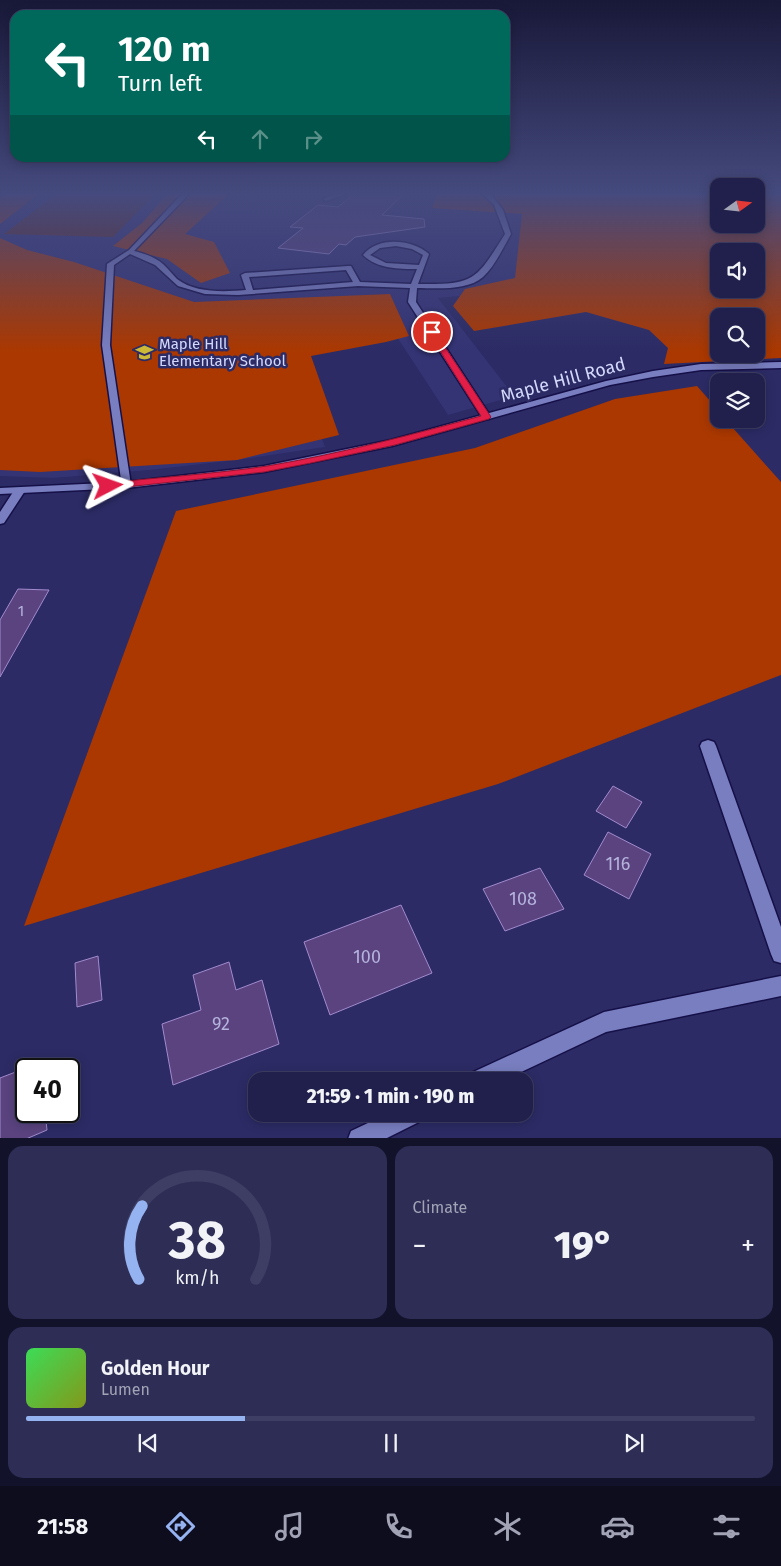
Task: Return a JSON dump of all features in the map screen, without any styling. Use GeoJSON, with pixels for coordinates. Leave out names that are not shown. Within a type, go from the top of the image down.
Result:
{"type":"FeatureCollection","features":[{"type":"Feature","properties":{"kind":"street"},"geometry":{"type":"LineString","coordinates":[[126,485],[106,344],[111,264],[136,245]]}},
{"type":"Feature","properties":{"kind":"street"},"geometry":{"type":"LineString","coordinates":[[385,245],[368,250],[366,255],[370,259],[384,263],[421,267]]}},
{"type":"Feature","properties":{"kind":"street"},"geometry":{"type":"LineString","coordinates":[[405,245],[422,249],[427,255],[414,285],[412,302],[486,417]]}},
{"type":"Feature","properties":{"kind":"street"},"geometry":{"type":"LineString","coordinates":[[129,252],[146,257],[161,266],[175,281],[195,290],[221,293],[358,284],[456,284],[479,278],[501,245]]}},
{"type":"Feature","properties":{"kind":"street"},"geometry":{"type":"LineString","coordinates":[[250,292],[245,275],[348,268],[358,284]]}},
{"type":"Feature","properties":{"kind":"street","name":"Maple Hill Road"},"geometry":{"type":"LineString","coordinates":[[0,491],[126,485],[264,469],[326,458],[392,443],[609,383],[653,374],[701,367],[781,365]]}},
{"type":"Feature","properties":{"kind":"street"},"geometry":{"type":"LineString","coordinates":[[0,521],[19,491]]}},
{"type":"Feature","properties":{"kind":"street"},"geometry":{"type":"LineString","coordinates":[[708,746],[781,954]]}},
{"type":"Feature","properties":{"kind":"street"},"geometry":{"type":"LineString","coordinates":[[498,1072],[604,1022],[781,986]]}},
{"type":"Feature","properties":{"kind":"street"},"geometry":{"type":"LineString","coordinates":[[359,1138],[394,1122]]}},
{"type":"Feature","properties":{"kind":"shaded area","name":"Maple Hill Elementary School"},"geometry":{"type":"Polygon","coordinates":[[[0,245],[552,245],[579,285],[438,298],[514,396],[448,415],[374,302],[275,310],[325,447],[149,470],[53,478],[0,476],[0,245]]]}},
{"type":"Feature","properties":{"kind":"shaded area"},"geometry":{"type":"Polygon","coordinates":[[[0,245],[16,245],[27,250],[74,262],[194,302],[390,294],[409,336],[311,356],[339,435],[237,460],[40,472],[0,470],[0,245]]]}},
{"type":"Feature","properties":{"kind":"shaded area"},"geometry":{"type":"Polygon","coordinates":[[[216,245],[230,273],[201,283],[167,259],[113,246],[216,245]]]}},
{"type":"Feature","properties":{"kind":"shaded area"},"geometry":{"type":"Polygon","coordinates":[[[519,245],[710,245],[710,298],[765,298],[765,245],[781,245],[781,358],[765,359],[765,308],[710,308],[710,362],[664,364],[668,348],[649,330],[586,312],[474,331],[453,306],[465,289],[515,278],[519,245]]]}},
{"type":"Feature","properties":{"kind":"shaded area"},"geometry":{"type":"Polygon","coordinates":[[[697,386],[710,401],[710,428],[733,428],[781,482],[781,675],[498,784],[24,926],[176,511],[475,448],[615,399],[697,386]]]}},
{"type":"Feature","properties":{"kind":"building"},"geometry":{"type":"Polygon","coordinates":[[[282,245],[338,245],[329,254],[278,248],[282,245]]]}},
{"type":"Feature","properties":{"kind":"building"},"geometry":{"type":"Polygon","coordinates":[[[18,589],[49,590],[0,677],[0,620],[18,589]]]}},
{"type":"Feature","properties":{"kind":"building"},"geometry":{"type":"Polygon","coordinates":[[[613,786],[642,802],[626,828],[596,811],[613,786]]]}},
{"type":"Feature","properties":{"kind":"building"},"geometry":{"type":"Polygon","coordinates":[[[608,832],[651,854],[629,899],[584,875],[608,832]]]}},
{"type":"Feature","properties":{"kind":"building"},"geometry":{"type":"Polygon","coordinates":[[[540,868],[564,909],[505,931],[483,889],[540,868]]]}},
{"type":"Feature","properties":{"kind":"building"},"geometry":{"type":"Polygon","coordinates":[[[401,905],[432,973],[330,1015],[304,942],[401,905]]]}},
{"type":"Feature","properties":{"kind":"building"},"geometry":{"type":"Polygon","coordinates":[[[98,956],[102,1000],[77,1007],[75,963],[98,956]]]}},
{"type":"Feature","properties":{"kind":"building"},"geometry":{"type":"Polygon","coordinates":[[[229,962],[236,990],[262,980],[279,1044],[173,1085],[162,1024],[201,1010],[193,975],[229,962]]]}},
{"type":"Feature","properties":{"kind":"building"},"geometry":{"type":"Polygon","coordinates":[[[15,1072],[15,1123],[46,1123],[47,1130],[28,1138],[0,1138],[0,1078],[15,1072]]]}},
{"type":"Feature","properties":{"kind":"place","name":"Maple Hill Elementary School"},"geometry":{"type":"Point","coordinates":[145,353]}},
{"type":"Feature","properties":{"kind":"route"},"geometry":{"type":"LineString","coordinates":[[108,486],[264,469],[326,458],[392,443],[486,417],[432,332]]}}]}
